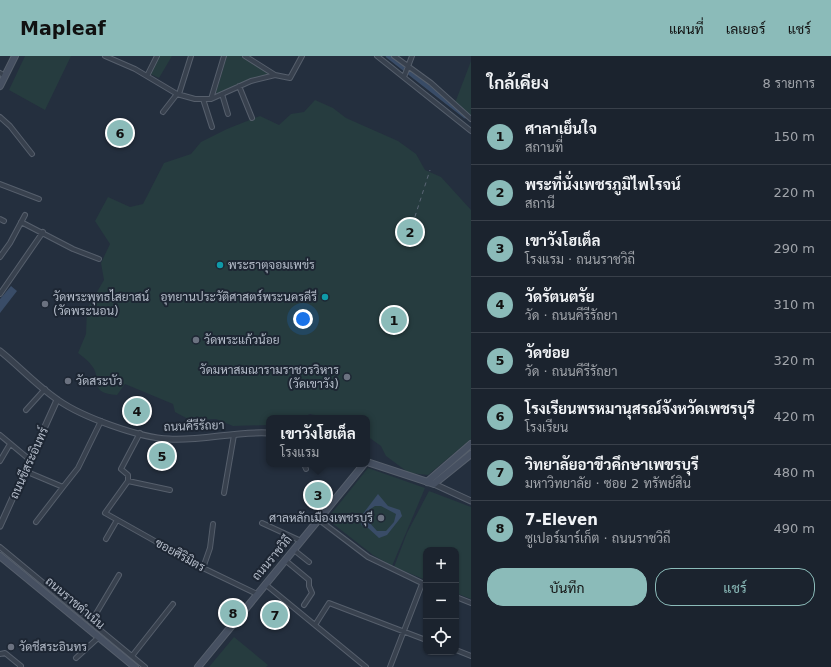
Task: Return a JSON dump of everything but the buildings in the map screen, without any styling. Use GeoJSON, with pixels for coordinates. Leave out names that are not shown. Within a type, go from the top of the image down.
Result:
{"type":"FeatureCollection","features":[{"type":"Feature","properties":{"kind":"main road"},"geometry":{"type":"LineString","coordinates":[[0,86],[3,74],[15,56]]}},
{"type":"Feature","properties":{"kind":"main road"},"geometry":{"type":"LineString","coordinates":[[427,482],[471,444]]}},
{"type":"Feature","properties":{"kind":"main road"},"geometry":{"type":"LineString","coordinates":[[370,463],[434,484],[471,454]]}},
{"type":"Feature","properties":{"kind":"main road","name":"ถนนราชวิถี"},"geometry":{"type":"LineString","coordinates":[[198,667],[361,467]]}},
{"type":"Feature","properties":{"kind":"main road","name":"ถนนราชดำเนิน"},"geometry":{"type":"LineString","coordinates":[[0,556],[68,607],[99,637],[133,661]]}},
{"type":"Feature","properties":{"kind":"street"},"geometry":{"type":"LineString","coordinates":[[105,56],[147,76],[178,94],[195,99],[211,99],[251,80],[275,75]]}},
{"type":"Feature","properties":{"kind":"street"},"geometry":{"type":"LineString","coordinates":[[147,76],[157,56]]}},
{"type":"Feature","properties":{"kind":"street"},"geometry":{"type":"LineString","coordinates":[[163,112],[178,94],[191,56]]}},
{"type":"Feature","properties":{"kind":"street"},"geometry":{"type":"LineString","coordinates":[[211,99],[224,56]]}},
{"type":"Feature","properties":{"kind":"street"},"geometry":{"type":"LineString","coordinates":[[245,56],[275,75],[290,78],[302,56]]}},
{"type":"Feature","properties":{"kind":"street"},"geometry":{"type":"LineString","coordinates":[[377,56],[471,131]]}},
{"type":"Feature","properties":{"kind":"street"},"geometry":{"type":"LineString","coordinates":[[394,56],[471,119]]}},
{"type":"Feature","properties":{"kind":"street"},"geometry":{"type":"LineString","coordinates":[[404,77],[412,56]]}},
{"type":"Feature","properties":{"kind":"street"},"geometry":{"type":"LineString","coordinates":[[239,86],[252,118]]}},
{"type":"Feature","properties":{"kind":"street"},"geometry":{"type":"LineString","coordinates":[[222,94],[228,114]]}},
{"type":"Feature","properties":{"kind":"street"},"geometry":{"type":"LineString","coordinates":[[204,99],[212,127]]}},
{"type":"Feature","properties":{"kind":"street"},"geometry":{"type":"LineString","coordinates":[[0,117],[10,126],[32,154]]}},
{"type":"Feature","properties":{"kind":"street"},"geometry":{"type":"LineString","coordinates":[[0,184],[39,199]]}},
{"type":"Feature","properties":{"kind":"street"},"geometry":{"type":"LineString","coordinates":[[0,257],[25,215]]}},
{"type":"Feature","properties":{"kind":"street"},"geometry":{"type":"LineString","coordinates":[[21,222],[44,232],[73,249],[99,259]]}},
{"type":"Feature","properties":{"kind":"street"},"geometry":{"type":"LineString","coordinates":[[0,294],[44,232]]}},
{"type":"Feature","properties":{"kind":"street","name":"ถนนคีรีรัถยา"},"geometry":{"type":"LineString","coordinates":[[0,351],[57,400],[101,421],[140,433],[169,440],[234,435],[252,432],[266,433]]}},
{"type":"Feature","properties":{"kind":"street"},"geometry":{"type":"LineString","coordinates":[[26,410],[45,389]]}},
{"type":"Feature","properties":{"kind":"street","name":"ถนนขีสระอินทร์"},"geometry":{"type":"LineString","coordinates":[[0,526],[57,400]]}},
{"type":"Feature","properties":{"kind":"street"},"geometry":{"type":"LineString","coordinates":[[36,522],[78,468],[101,421]]}},
{"type":"Feature","properties":{"kind":"street"},"geometry":{"type":"LineString","coordinates":[[140,433],[120,469],[128,475],[128,481],[170,490]]}},
{"type":"Feature","properties":{"kind":"street"},"geometry":{"type":"LineString","coordinates":[[0,435],[30,460]]}},
{"type":"Feature","properties":{"kind":"street"},"geometry":{"type":"LineString","coordinates":[[224,493],[234,435]]}},
{"type":"Feature","properties":{"kind":"street"},"geometry":{"type":"LineString","coordinates":[[0,461],[10,444]]}},
{"type":"Feature","properties":{"kind":"street"},"geometry":{"type":"LineString","coordinates":[[25,471],[63,487]]}},
{"type":"Feature","properties":{"kind":"street","name":"ซอยศิริมิตร"},"geometry":{"type":"LineString","coordinates":[[128,481],[105,513],[203,568],[257,594]]}},
{"type":"Feature","properties":{"kind":"street"},"geometry":{"type":"LineString","coordinates":[[434,484],[471,501]]}},
{"type":"Feature","properties":{"kind":"street"},"geometry":{"type":"LineString","coordinates":[[318,519],[368,557],[423,584]]}},
{"type":"Feature","properties":{"kind":"street"},"geometry":{"type":"LineString","coordinates":[[106,539],[117,520]]}},
{"type":"Feature","properties":{"kind":"street"},"geometry":{"type":"LineString","coordinates":[[262,523],[301,541]]}},
{"type":"Feature","properties":{"kind":"street"},"geometry":{"type":"LineString","coordinates":[[203,568],[210,548],[213,524]]}},
{"type":"Feature","properties":{"kind":"street"},"geometry":{"type":"LineString","coordinates":[[0,547],[68,607],[91,622],[133,661],[145,667]]}},
{"type":"Feature","properties":{"kind":"street"},"geometry":{"type":"LineString","coordinates":[[294,550],[309,562]]}},
{"type":"Feature","properties":{"kind":"street"},"geometry":{"type":"LineString","coordinates":[[285,560],[309,580],[309,586],[312,593],[304,605]]}},
{"type":"Feature","properties":{"kind":"street"},"geometry":{"type":"LineString","coordinates":[[18,570],[22,565]]}},
{"type":"Feature","properties":{"kind":"street"},"geometry":{"type":"LineString","coordinates":[[91,622],[119,575]]}},
{"type":"Feature","properties":{"kind":"street"},"geometry":{"type":"LineString","coordinates":[[265,584],[366,667]]}},
{"type":"Feature","properties":{"kind":"street"},"geometry":{"type":"LineString","coordinates":[[390,667],[423,586]]}},
{"type":"Feature","properties":{"kind":"street"},"geometry":{"type":"LineString","coordinates":[[459,598],[471,603]]}},
{"type":"Feature","properties":{"kind":"street"},"geometry":{"type":"LineString","coordinates":[[315,625],[329,603],[423,639]]}},
{"type":"Feature","properties":{"kind":"street"},"geometry":{"type":"LineString","coordinates":[[133,661],[173,604]]}},
{"type":"Feature","properties":{"kind":"street"},"geometry":{"type":"LineString","coordinates":[[76,658],[99,637]]}},
{"type":"Feature","properties":{"kind":"street"},"geometry":{"type":"LineString","coordinates":[[459,651],[471,656]]}},
{"type":"Feature","properties":{"kind":"street"},"geometry":{"type":"LineString","coordinates":[[0,654],[5,653],[21,667]]}},
{"type":"Feature","properties":{"kind":"green space"},"geometry":{"type":"Polygon","coordinates":[[[25,56],[71,56],[45,110],[9,90],[25,56]]]}},
{"type":"Feature","properties":{"kind":"green space"},"geometry":{"type":"Polygon","coordinates":[[[155,56],[172,56],[159,78],[146,72],[155,56]]]}},
{"type":"Feature","properties":{"kind":"green space"},"geometry":{"type":"Polygon","coordinates":[[[227,56],[240,56],[268,72],[268,74],[250,79],[217,94],[216,92],[227,56]]]}},
{"type":"Feature","properties":{"kind":"green space"},"geometry":{"type":"Polygon","coordinates":[[[471,61],[471,116],[455,103],[471,61]]]}},
{"type":"Feature","properties":{"kind":"green space"},"geometry":{"type":"Polygon","coordinates":[[[315,100],[333,108],[346,118],[398,141],[416,154],[425,170],[441,177],[471,210],[471,439],[428,475],[409,473],[386,456],[381,446],[370,438],[370,415],[266,415],[266,425],[233,426],[216,419],[190,420],[175,412],[173,404],[125,384],[117,395],[102,392],[97,385],[95,371],[92,366],[78,353],[86,334],[87,309],[104,280],[101,263],[110,244],[95,221],[108,197],[130,207],[143,204],[164,163],[191,154],[201,142],[227,129],[260,116],[279,125],[291,114],[304,112],[315,100]]]}},
{"type":"Feature","properties":{"kind":"green space"},"geometry":{"type":"Polygon","coordinates":[[[368,468],[425,488],[392,566],[373,555],[327,519],[368,468]]]}},
{"type":"Feature","properties":{"kind":"green space"},"geometry":{"type":"Polygon","coordinates":[[[429,491],[471,507],[471,599],[459,594],[459,547],[423,547],[423,579],[394,567],[407,533],[429,491]]]}},
{"type":"Feature","properties":{"kind":"green space"},"geometry":{"type":"Polygon","coordinates":[[[234,637],[268,665],[266,667],[209,667],[234,637]]]}},
{"type":"Feature","properties":{"kind":"water"},"geometry":{"type":"Polygon","coordinates":[[[11,286],[17,291],[0,313],[0,299],[11,286]]]}},
{"type":"Feature","properties":{"kind":"water"},"geometry":{"type":"Polygon","coordinates":[[[378,494],[388,506],[400,510],[402,516],[387,535],[379,538],[367,527],[362,526],[359,519],[378,494]],[[375,506],[369,510],[368,521],[377,531],[386,531],[394,522],[396,514],[381,506],[375,506]]]}},
{"type":"Feature","properties":{"kind":"waterway"},"geometry":{"type":"LineString","coordinates":[[388,56],[465,116]]}},
{"type":"Feature","properties":{"kind":"railway"},"geometry":{"type":"LineString","coordinates":[[410,232],[430,170]]}},
{"type":"Feature","properties":{"kind":"place","name":"โรงเรียนพรหมานุสรณ์จังหวัดเพชรบุรี"},"geometry":{"type":"Point","coordinates":[120,133]}},
{"type":"Feature","properties":{"kind":"place","name":"พระที่นั่งเพชรภูมิไพโรจน์"},"geometry":{"type":"Point","coordinates":[410,232]}},
{"type":"Feature","properties":{"kind":"place","name":"พระธาตุจอมเพข่ร"},"geometry":{"type":"Point","coordinates":[220,265]}},
{"type":"Feature","properties":{"kind":"place","name":"อุทยานประวัติศาสตร์พระนครคีรี"},"geometry":{"type":"Point","coordinates":[325,297]}},
{"type":"Feature","properties":{"kind":"place","name":"วัดพระพุทธไสยาสน์ (วัดพระนอน)"},"geometry":{"type":"Point","coordinates":[45,304]}},
{"type":"Feature","properties":{"kind":"place","name":"ศาลาเย็นใจ"},"geometry":{"type":"Point","coordinates":[394,320]}},
{"type":"Feature","properties":{"kind":"place","name":"วัดพระแก้วน้อย"},"geometry":{"type":"Point","coordinates":[196,340]}},
{"type":"Feature","properties":{"kind":"place","name":"วัดมหาสมณารามราชวรวิหาร (วัดเขาวัง)"},"geometry":{"type":"Point","coordinates":[347,377]}},
{"type":"Feature","properties":{"kind":"place","name":"วัดสระบัว"},"geometry":{"type":"Point","coordinates":[68,381]}},
{"type":"Feature","properties":{"kind":"place","name":"วัดรัตนตรัย"},"geometry":{"type":"Point","coordinates":[137,411]}},
{"type":"Feature","properties":{"kind":"place","name":"วัดข่อย"},"geometry":{"type":"Point","coordinates":[162,456]}},
{"type":"Feature","properties":{"kind":"place","name":"เขาวังโฮเต็ล"},"geometry":{"type":"Point","coordinates":[318,495]}},
{"type":"Feature","properties":{"kind":"place","name":"ศาลหลักเมืองเพชรบุรี"},"geometry":{"type":"Point","coordinates":[381,518]}},
{"type":"Feature","properties":{"kind":"place","name":"7-Eleven"},"geometry":{"type":"Point","coordinates":[233,613]}},
{"type":"Feature","properties":{"kind":"place","name":"วิทยาลัยอาขีวคึกษาเพขรบุรี"},"geometry":{"type":"Point","coordinates":[275,615]}},
{"type":"Feature","properties":{"kind":"place","name":"วัดชีสระอินทร"},"geometry":{"type":"Point","coordinates":[11,647]}}]}
